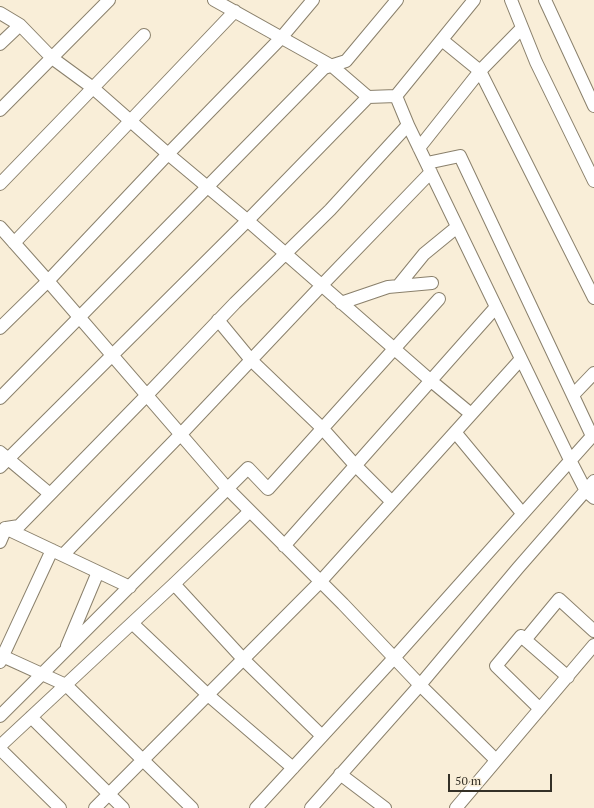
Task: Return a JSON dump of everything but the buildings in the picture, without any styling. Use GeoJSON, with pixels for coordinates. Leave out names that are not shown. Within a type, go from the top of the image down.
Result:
{"type":"FeatureCollection","features":[{"type":"Feature","properties":{"kind":"street"},"geometry":{"type":"LineString","coordinates":[[0,110],[109,0]]}},
{"type":"Feature","properties":{"kind":"street"},"geometry":{"type":"LineString","coordinates":[[214,0],[332,66],[368,97],[396,96],[474,0]]}},
{"type":"Feature","properties":{"kind":"street"},"geometry":{"type":"LineString","coordinates":[[0,328],[48,281],[168,154],[281,38],[312,0]]}},
{"type":"Feature","properties":{"kind":"street"},"geometry":{"type":"LineString","coordinates":[[0,398],[324,68],[346,61],[398,0]]}},
{"type":"Feature","properties":{"kind":"street"},"geometry":{"type":"LineString","coordinates":[[511,0],[536,62],[594,181]]}},
{"type":"Feature","properties":{"kind":"street"},"geometry":{"type":"LineString","coordinates":[[550,2],[594,106]]}},
{"type":"Feature","properties":{"kind":"street"},"geometry":{"type":"LineString","coordinates":[[14,244],[235,11]]}},
{"type":"Feature","properties":{"kind":"street"},"geometry":{"type":"LineString","coordinates":[[0,13],[20,25],[52,58],[93,88],[471,414]]}},
{"type":"Feature","properties":{"kind":"street"},"geometry":{"type":"LineString","coordinates":[[0,44],[20,25]]}},
{"type":"Feature","properties":{"kind":"street"},"geometry":{"type":"LineString","coordinates":[[419,148],[480,71],[522,28]]}},
{"type":"Feature","properties":{"kind":"street"},"geometry":{"type":"LineString","coordinates":[[0,184],[144,35]]}},
{"type":"Feature","properties":{"kind":"street"},"geometry":{"type":"LineString","coordinates":[[442,40],[480,71],[594,298]]}},
{"type":"Feature","properties":{"kind":"street"},"geometry":{"type":"LineString","coordinates":[[396,96],[408,125],[520,358],[570,460],[590,495]]}},
{"type":"Feature","properties":{"kind":"street"},"geometry":{"type":"LineString","coordinates":[[50,494],[3,460],[113,355],[368,97]]}},
{"type":"Feature","properties":{"kind":"street"},"geometry":{"type":"LineString","coordinates":[[3,527],[19,526],[218,320],[330,210],[408,125]]}},
{"type":"Feature","properties":{"kind":"street"},"geometry":{"type":"LineString","coordinates":[[192,808],[66,685],[1,657],[57,553],[181,434],[322,285],[429,168],[460,156],[593,435],[394,658],[256,808]]}},
{"type":"Feature","properties":{"kind":"street"},"geometry":{"type":"LineString","coordinates":[[398,286],[424,254],[457,227]]}},
{"type":"Feature","properties":{"kind":"street"},"geometry":{"type":"LineString","coordinates":[[0,228],[80,317],[249,512],[496,760]]}},
{"type":"Feature","properties":{"kind":"street"},"geometry":{"type":"LineString","coordinates":[[342,302],[388,287],[432,283]]}},
{"type":"Feature","properties":{"kind":"street"},"geometry":{"type":"LineString","coordinates":[[0,716],[248,468],[268,489],[440,299]]}},
{"type":"Feature","properties":{"kind":"street"},"geometry":{"type":"LineString","coordinates":[[284,546],[496,307]]}},
{"type":"Feature","properties":{"kind":"street"},"geometry":{"type":"LineString","coordinates":[[218,320],[251,360],[322,428],[355,465],[392,502]]}},
{"type":"Feature","properties":{"kind":"street"},"geometry":{"type":"LineString","coordinates":[[95,808],[320,582],[520,358]]}},
{"type":"Feature","properties":{"kind":"street"},"geometry":{"type":"LineString","coordinates":[[573,394],[594,373]]}},
{"type":"Feature","properties":{"kind":"street"},"geometry":{"type":"LineString","coordinates":[[455,432],[522,513]]}},
{"type":"Feature","properties":{"kind":"street"},"geometry":{"type":"LineString","coordinates":[[311,808],[420,685],[518,568],[590,495],[594,481]]}},
{"type":"Feature","properties":{"kind":"street"},"geometry":{"type":"LineString","coordinates":[[60,808],[0,747],[249,512]]}},
{"type":"Feature","properties":{"kind":"street"},"geometry":{"type":"LineString","coordinates":[[3,527],[130,587]]}},
{"type":"Feature","properties":{"kind":"street"},"geometry":{"type":"LineString","coordinates":[[0,542],[3,527]]}},
{"type":"Feature","properties":{"kind":"street"},"geometry":{"type":"LineString","coordinates":[[65,651],[98,572]]}},
{"type":"Feature","properties":{"kind":"street"},"geometry":{"type":"LineString","coordinates":[[174,584],[244,660],[322,736]]}},
{"type":"Feature","properties":{"kind":"street"},"geometry":{"type":"LineString","coordinates":[[525,640],[559,599],[594,630]]}},
{"type":"Feature","properties":{"kind":"street"},"geometry":{"type":"LineString","coordinates":[[132,623],[208,696],[293,768]]}},
{"type":"Feature","properties":{"kind":"street"},"geometry":{"type":"LineString","coordinates":[[540,708],[496,666],[521,636],[568,677]]}},
{"type":"Feature","properties":{"kind":"street"},"geometry":{"type":"LineString","coordinates":[[456,808],[594,645]]}},
{"type":"Feature","properties":{"kind":"street"},"geometry":{"type":"LineString","coordinates":[[31,717],[123,808]]}},
{"type":"Feature","properties":{"kind":"street"},"geometry":{"type":"LineString","coordinates":[[340,774],[384,808]]}}]}
